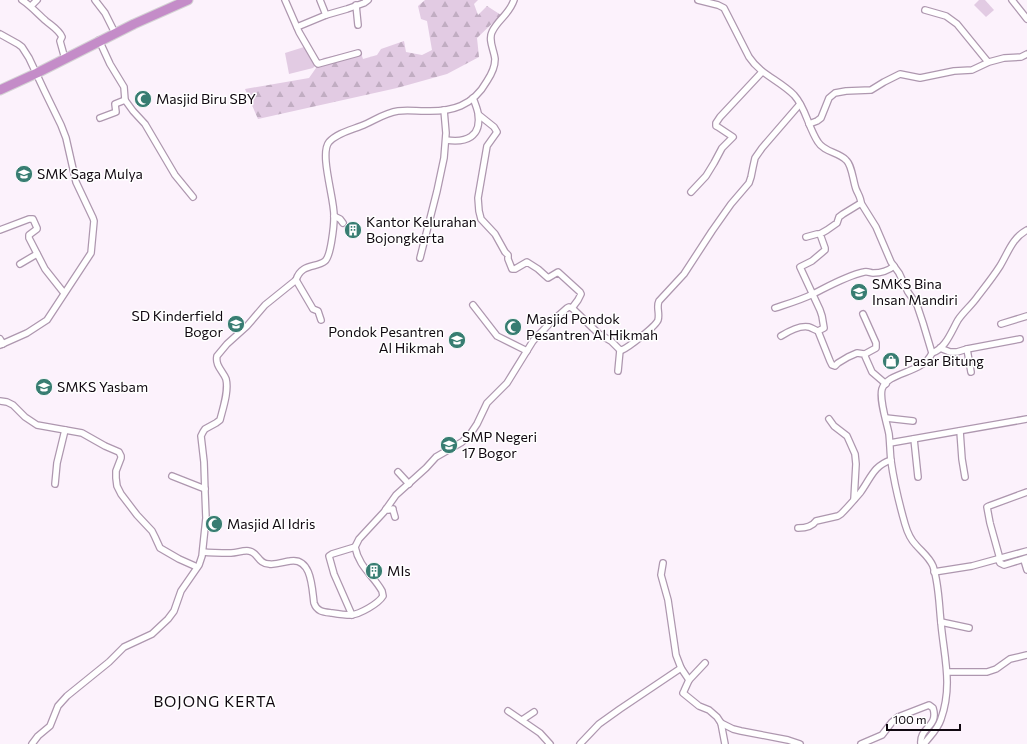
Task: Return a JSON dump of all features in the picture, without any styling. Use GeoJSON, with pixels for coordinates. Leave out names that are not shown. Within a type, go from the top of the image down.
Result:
{"type":"FeatureCollection","features":[{"type":"Feature","properties":{"kind":"highway"},"geometry":{"type":"LineString","coordinates":[[0,90],[65,59],[99,40],[188,0]]}},
{"type":"Feature","properties":{"kind":"street"},"geometry":{"type":"LineString","coordinates":[[22,0],[31,6],[62,36],[60,41],[65,59]]}},
{"type":"Feature","properties":{"kind":"street"},"geometry":{"type":"LineString","coordinates":[[31,6],[37,0]]}},
{"type":"Feature","properties":{"kind":"street"},"geometry":{"type":"LineString","coordinates":[[95,0],[105,13],[115,33]]}},
{"type":"Feature","properties":{"kind":"street"},"geometry":{"type":"LineString","coordinates":[[285,0],[297,28],[317,64],[358,53]]}},
{"type":"Feature","properties":{"kind":"street"},"geometry":{"type":"LineString","coordinates":[[320,0],[326,15]]}},
{"type":"Feature","properties":{"kind":"street"},"geometry":{"type":"LineString","coordinates":[[297,28],[326,15],[364,3],[368,0]]}},
{"type":"Feature","properties":{"kind":"street"},"geometry":{"type":"LineString","coordinates":[[32,744],[38,736],[50,726],[58,706],[67,696],[109,662],[124,647],[152,634],[168,619],[175,609],[182,590],[201,561],[206,523],[204,462],[201,436],[205,429],[220,420],[227,390],[225,376],[217,364],[217,356],[227,344],[247,326],[265,305],[296,280],[298,275],[304,269],[325,261],[328,258],[334,216],[333,201],[327,171],[327,148],[330,142],[342,133],[388,113],[405,110],[426,111],[457,108],[474,98],[484,86],[494,66],[491,37],[492,33],[498,23],[511,8],[514,0]]}},
{"type":"Feature","properties":{"kind":"street"},"geometry":{"type":"LineString","coordinates":[[698,0],[718,4],[724,8],[754,64],[762,72],[793,95],[800,104],[820,145],[848,162],[861,203],[876,227],[894,266],[918,309],[932,353]]}},
{"type":"Feature","properties":{"kind":"street"},"geometry":{"type":"LineString","coordinates":[[1012,0],[1027,19]]}},
{"type":"Feature","properties":{"kind":"street"},"geometry":{"type":"LineString","coordinates":[[356,5],[358,25]]}},
{"type":"Feature","properties":{"kind":"street"},"geometry":{"type":"LineString","coordinates":[[925,10],[946,16],[957,24],[988,62]]}},
{"type":"Feature","properties":{"kind":"street"},"geometry":{"type":"LineString","coordinates":[[0,34],[22,47],[29,58],[64,131],[76,182],[94,221],[91,253],[47,320],[27,333],[1,343]]}},
{"type":"Feature","properties":{"kind":"street"},"geometry":{"type":"LineString","coordinates":[[99,40],[110,64],[124,87],[125,100],[145,124],[175,175],[193,197]]}},
{"type":"Feature","properties":{"kind":"street"},"geometry":{"type":"LineString","coordinates":[[809,124],[821,118],[828,100],[835,93],[846,90],[871,90],[899,74],[922,78],[954,71],[972,70],[988,62],[1027,54]]}},
{"type":"Feature","properties":{"kind":"street"},"geometry":{"type":"LineString","coordinates":[[691,192],[706,176],[722,148],[733,137],[716,126],[716,123],[762,72]]}},
{"type":"Feature","properties":{"kind":"street"},"geometry":{"type":"LineString","coordinates":[[446,140],[467,140],[471,138],[476,131],[479,115],[474,98]]}},
{"type":"Feature","properties":{"kind":"street"},"geometry":{"type":"LineString","coordinates":[[100,118],[116,112],[116,104],[125,100]]}},
{"type":"Feature","properties":{"kind":"street"},"geometry":{"type":"LineString","coordinates":[[620,350],[625,349],[656,323],[658,316],[657,305],[659,301],[684,274],[712,231],[748,183],[756,158],[762,148],[800,104]]}},
{"type":"Feature","properties":{"kind":"street"},"geometry":{"type":"LineString","coordinates":[[420,258],[445,153],[446,140],[444,110]]}},
{"type":"Feature","properties":{"kind":"street"},"geometry":{"type":"LineString","coordinates":[[479,115],[494,127],[497,132],[488,145],[478,198],[478,211],[481,219],[495,234],[508,255],[512,269],[515,269],[527,262],[548,278],[558,272],[580,292],[581,294],[572,308]]}},
{"type":"Feature","properties":{"kind":"street"},"geometry":{"type":"LineString","coordinates":[[806,237],[820,234],[837,223],[839,217],[861,203]]}},
{"type":"Feature","properties":{"kind":"street"},"geometry":{"type":"LineString","coordinates":[[334,216],[340,219],[343,223]]}},
{"type":"Feature","properties":{"kind":"street"},"geometry":{"type":"LineString","coordinates":[[0,230],[29,219],[33,219],[37,229],[28,237],[45,269],[64,293]]}},
{"type":"Feature","properties":{"kind":"street"},"geometry":{"type":"LineString","coordinates":[[924,744],[937,728],[941,720],[947,696],[948,672],[934,572],[929,559],[914,544],[904,520],[896,489],[891,460],[890,443],[882,391],[886,382],[893,377],[919,366],[929,358],[932,353],[938,351],[951,334],[962,315],[1000,266],[1014,241],[1019,235],[1027,230]]}},
{"type":"Feature","properties":{"kind":"street"},"geometry":{"type":"LineString","coordinates":[[818,331],[824,326],[822,316],[800,267],[812,261],[825,250],[820,234]]}},
{"type":"Feature","properties":{"kind":"street"},"geometry":{"type":"LineString","coordinates":[[20,264],[37,254]]}},
{"type":"Feature","properties":{"kind":"street"},"geometry":{"type":"LineString","coordinates":[[774,308],[813,294],[854,275],[866,271],[872,273],[883,272],[894,266]]}},
{"type":"Feature","properties":{"kind":"street"},"geometry":{"type":"LineString","coordinates":[[296,280],[313,309],[318,311],[321,320]]}},
{"type":"Feature","properties":{"kind":"street"},"geometry":{"type":"LineString","coordinates":[[473,305],[497,336],[527,352]]}},
{"type":"Feature","properties":{"kind":"street"},"geometry":{"type":"LineString","coordinates":[[203,552],[230,553],[248,551],[253,552],[261,561],[268,564],[296,561],[302,564],[308,571],[314,604],[317,610],[352,615],[362,612],[382,598],[383,593],[381,588],[357,556],[355,547],[359,539],[394,498],[436,457],[462,442],[471,433],[487,403],[506,384],[538,336],[550,323],[567,308],[572,308],[599,334],[611,341],[620,350]]}},
{"type":"Feature","properties":{"kind":"street"},"geometry":{"type":"LineString","coordinates":[[781,336],[792,330],[803,327],[810,327],[818,331],[830,361],[832,365],[835,366],[857,353],[865,354],[876,348],[876,343],[863,314]]}},
{"type":"Feature","properties":{"kind":"street"},"geometry":{"type":"LineString","coordinates":[[1001,324],[1027,316]]}},
{"type":"Feature","properties":{"kind":"street"},"geometry":{"type":"LineString","coordinates":[[940,348],[953,352],[1020,339]]}},
{"type":"Feature","properties":{"kind":"street"},"geometry":{"type":"LineString","coordinates":[[967,349],[971,372]]}},
{"type":"Feature","properties":{"kind":"street"},"geometry":{"type":"LineString","coordinates":[[618,371],[620,350]]}},
{"type":"Feature","properties":{"kind":"street"},"geometry":{"type":"LineString","coordinates":[[865,354],[872,372],[886,384]]}},
{"type":"Feature","properties":{"kind":"street"},"geometry":{"type":"LineString","coordinates":[[0,401],[13,405],[25,417],[37,425],[86,434],[105,446],[119,452],[121,458],[116,471],[116,478],[123,497],[152,531],[161,550],[197,567]]}},
{"type":"Feature","properties":{"kind":"street"},"geometry":{"type":"LineString","coordinates":[[886,418],[913,421]]}},
{"type":"Feature","properties":{"kind":"street"},"geometry":{"type":"LineString","coordinates":[[829,419],[834,426],[847,436],[855,454],[856,464],[854,500]]}},
{"type":"Feature","properties":{"kind":"street"},"geometry":{"type":"LineString","coordinates":[[890,443],[1027,419]]}},
{"type":"Feature","properties":{"kind":"street"},"geometry":{"type":"LineString","coordinates":[[55,484],[57,463],[65,430]]}},
{"type":"Feature","properties":{"kind":"street"},"geometry":{"type":"LineString","coordinates":[[960,431],[965,477]]}},
{"type":"Feature","properties":{"kind":"street"},"geometry":{"type":"LineString","coordinates":[[914,439],[918,477]]}},
{"type":"Feature","properties":{"kind":"street"},"geometry":{"type":"LineString","coordinates":[[798,528],[808,527],[815,524],[816,521],[841,514],[854,500],[876,468],[884,462],[891,460]]}},
{"type":"Feature","properties":{"kind":"street"},"geometry":{"type":"LineString","coordinates":[[398,472],[409,484]]}},
{"type":"Feature","properties":{"kind":"street"},"geometry":{"type":"LineString","coordinates":[[172,476],[205,489]]}},
{"type":"Feature","properties":{"kind":"street"},"geometry":{"type":"LineString","coordinates":[[1026,559],[1004,565],[1000,563],[987,508],[1027,492]]}},
{"type":"Feature","properties":{"kind":"street"},"geometry":{"type":"LineString","coordinates":[[386,509],[392,509],[396,517]]}},
{"type":"Feature","properties":{"kind":"street"},"geometry":{"type":"LineString","coordinates":[[352,615],[334,574],[329,556],[330,554],[355,547]]}},
{"type":"Feature","properties":{"kind":"street"},"geometry":{"type":"LineString","coordinates":[[934,572],[960,568],[1026,551],[1027,570]]}},
{"type":"Feature","properties":{"kind":"street"},"geometry":{"type":"LineString","coordinates":[[663,563],[660,575],[668,600],[676,655],[681,668],[689,680]]}},
{"type":"Feature","properties":{"kind":"street"},"geometry":{"type":"LineString","coordinates":[[941,622],[969,628]]}},
{"type":"Feature","properties":{"kind":"street"},"geometry":{"type":"LineString","coordinates":[[948,672],[987,672],[996,669],[1010,659],[1027,655]]}},
{"type":"Feature","properties":{"kind":"street"},"geometry":{"type":"LineString","coordinates":[[705,663],[689,680],[684,690],[684,694],[699,706],[711,711],[720,723],[725,744]]}},
{"type":"Feature","properties":{"kind":"street"},"geometry":{"type":"LineString","coordinates":[[580,744],[604,720],[681,668]]}},
{"type":"Feature","properties":{"kind":"street"},"geometry":{"type":"LineString","coordinates":[[861,744],[882,735],[897,718],[929,705],[933,708],[934,716],[932,723],[921,736],[921,744]]}},
{"type":"Feature","properties":{"kind":"street"},"geometry":{"type":"LineString","coordinates":[[508,711],[540,733],[550,744]]}},
{"type":"Feature","properties":{"kind":"street"},"geometry":{"type":"LineString","coordinates":[[522,720],[534,712]]}},
{"type":"Feature","properties":{"kind":"street"},"geometry":{"type":"LineString","coordinates":[[720,723],[733,729],[788,740],[800,744]]}},
{"type":"Feature","properties":{"kind":"green space"},"geometry":{"type":"Polygon","coordinates":[[[425,0],[478,0],[474,4],[478,15],[487,6],[501,15],[477,38],[479,57],[447,74],[397,88],[258,119],[245,89],[309,78],[323,58],[360,50],[363,59],[377,55],[381,49],[404,41],[406,52],[422,55],[432,50],[427,21],[421,19],[418,6],[425,0]]]}},
{"type":"Feature","properties":{"kind":"green space"},"geometry":{"type":"Polygon","coordinates":[[[979,0],[985,0],[994,10],[986,17],[974,5],[979,0]]]}},
{"type":"Feature","properties":{"kind":"green space"},"geometry":{"type":"Polygon","coordinates":[[[304,47],[316,65],[313,68],[289,74],[285,53],[304,47]]]}},
{"type":"Feature","properties":{"kind":"place","name":"Masjid Biru SBY"},"geometry":{"type":"Point","coordinates":[143,99]}},
{"type":"Feature","properties":{"kind":"place","name":"SMK Saga Mulya"},"geometry":{"type":"Point","coordinates":[24,174]}},
{"type":"Feature","properties":{"kind":"place","name":"Kantor Kelurahan Bojongkerta"},"geometry":{"type":"Point","coordinates":[353,230]}},
{"type":"Feature","properties":{"kind":"place","name":"SMKS Bina Insan Mandiri"},"geometry":{"type":"Point","coordinates":[859,292]}},
{"type":"Feature","properties":{"kind":"place","name":"SD Kinderfield Bogor"},"geometry":{"type":"Point","coordinates":[236,324]}},
{"type":"Feature","properties":{"kind":"place","name":"Masjid Pondok Pesantren Al Hikmah"},"geometry":{"type":"Point","coordinates":[513,327]}},
{"type":"Feature","properties":{"kind":"place","name":"Pondok Pesantren Al Hikmah"},"geometry":{"type":"Point","coordinates":[457,340]}},
{"type":"Feature","properties":{"kind":"place","name":"Pasar Bitung"},"geometry":{"type":"Point","coordinates":[891,361]}},
{"type":"Feature","properties":{"kind":"place","name":"SMKS Yasbam"},"geometry":{"type":"Point","coordinates":[44,387]}},
{"type":"Feature","properties":{"kind":"place","name":"SMP Negeri 17 Bogor"},"geometry":{"type":"Point","coordinates":[449,445]}},
{"type":"Feature","properties":{"kind":"place","name":"Masjid Al Idris"},"geometry":{"type":"Point","coordinates":[214,524]}},
{"type":"Feature","properties":{"kind":"place","name":"MIs"},"geometry":{"type":"Point","coordinates":[374,571]}},
{"type":"Feature","properties":{"kind":"district","name":"BOJONG KERTA"},"geometry":{"type":"Point","coordinates":[215,702]}}]}
